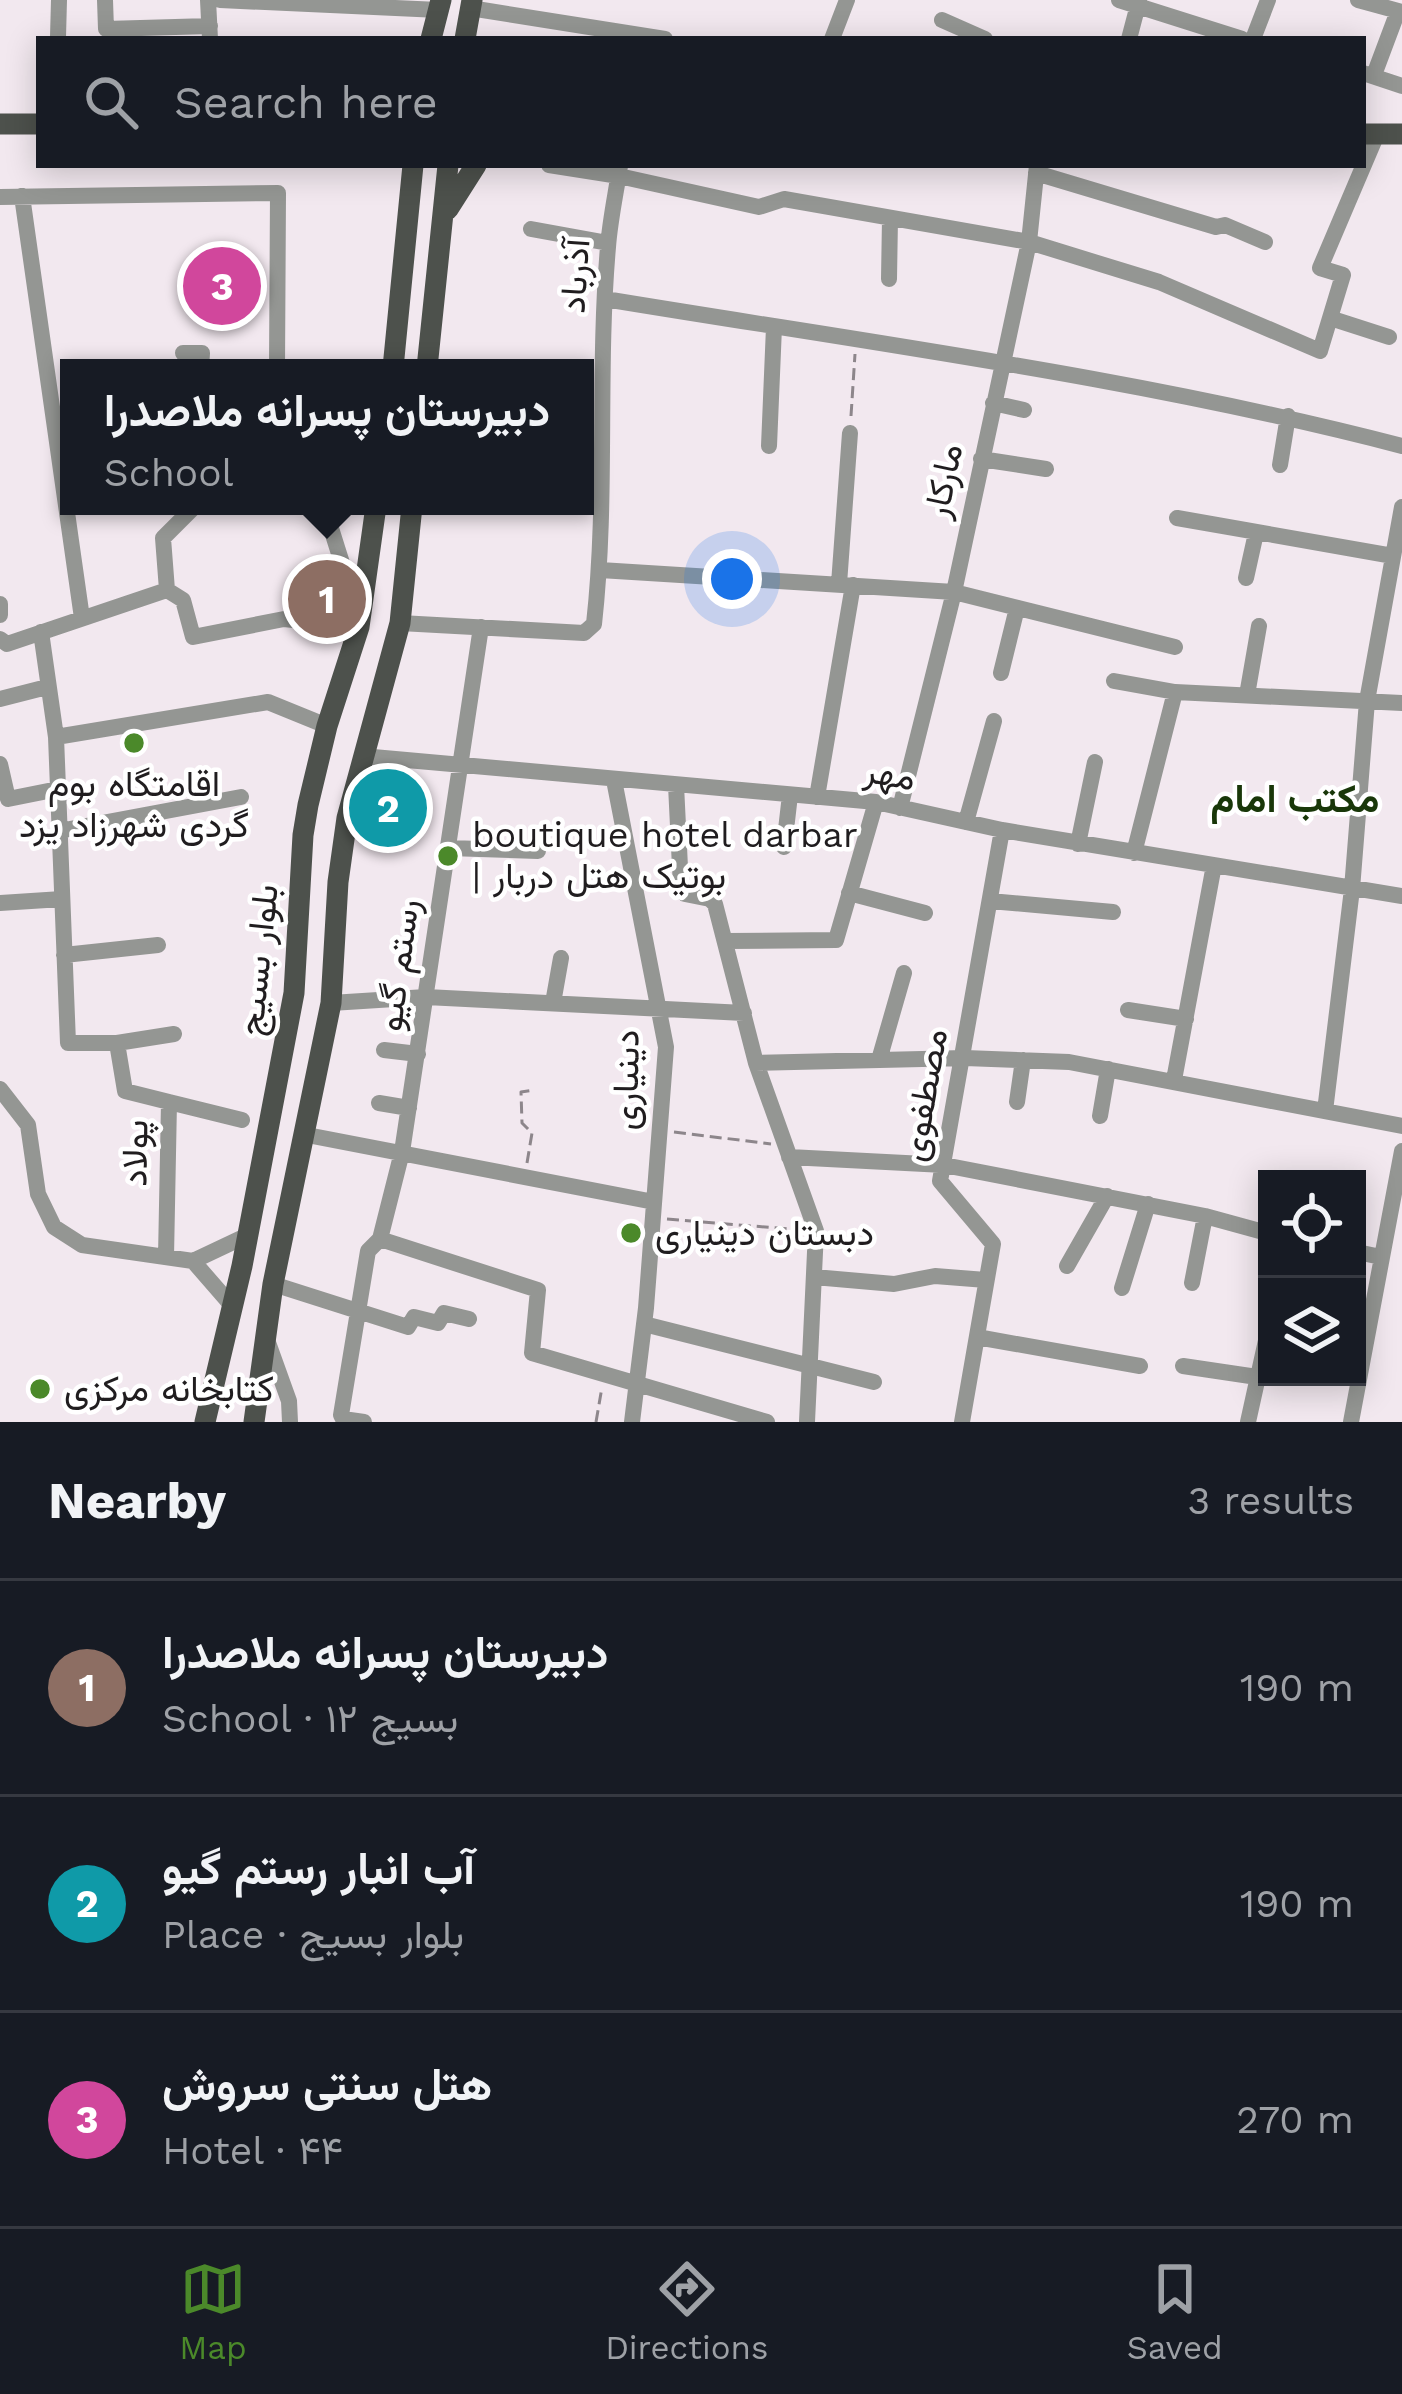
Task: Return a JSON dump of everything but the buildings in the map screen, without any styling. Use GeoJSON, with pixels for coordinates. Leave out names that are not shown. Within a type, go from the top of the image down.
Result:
{"type":"FeatureCollection","features":[{"type":"Feature","properties":{"kind":"main road"},"geometry":{"type":"LineString","coordinates":[[465,36],[471,4]]}},
{"type":"Feature","properties":{"kind":"main road"},"geometry":{"type":"LineString","coordinates":[[432,36],[440,5]]}},
{"type":"Feature","properties":{"kind":"main road"},"geometry":{"type":"LineString","coordinates":[[0,124],[36,124]]}},
{"type":"Feature","properties":{"kind":"main road"},"geometry":{"type":"LineString","coordinates":[[1370,134],[1402,134]]}},
{"type":"Feature","properties":{"kind":"main road"},"geometry":{"type":"LineString","coordinates":[[398,168],[409,214]]}},
{"type":"Feature","properties":{"kind":"main road"},"geometry":{"type":"LineString","coordinates":[[394,359],[413,168]]}},
{"type":"Feature","properties":{"kind":"main road"},"geometry":{"type":"LineString","coordinates":[[428,359],[448,168]]}},
{"type":"Feature","properties":{"kind":"main road"},"geometry":{"type":"LineString","coordinates":[[443,221],[453,196],[474,168]]}},
{"type":"Feature","properties":{"kind":"main road","name":"بلوار بسیج"},"geometry":{"type":"LineString","coordinates":[[209,1419],[294,993],[303,835],[327,726],[359,624],[375,515]]}},
{"type":"Feature","properties":{"kind":"main road","name":"بلوار بسیج"},"geometry":{"type":"LineString","coordinates":[[254,1422],[273,1284],[331,1003],[347,818],[400,622],[411,515]]}},
{"type":"Feature","properties":{"kind":"street"},"geometry":{"type":"LineString","coordinates":[[58,36],[59,0]]}},
{"type":"Feature","properties":{"kind":"street"},"geometry":{"type":"LineString","coordinates":[[105,0],[106,29],[210,32],[208,0]]}},
{"type":"Feature","properties":{"kind":"street"},"geometry":{"type":"LineString","coordinates":[[220,0],[440,5]]}},
{"type":"Feature","properties":{"kind":"street"},"geometry":{"type":"LineString","coordinates":[[833,36],[848,0]]}},
{"type":"Feature","properties":{"kind":"street"},"geometry":{"type":"LineString","coordinates":[[1119,0],[1233,36]]}},
{"type":"Feature","properties":{"kind":"street"},"geometry":{"type":"LineString","coordinates":[[1254,36],[1268,0]]}},
{"type":"Feature","properties":{"kind":"street"},"geometry":{"type":"LineString","coordinates":[[1358,0],[1400,12],[1368,74],[1402,86]]}},
{"type":"Feature","properties":{"kind":"street"},"geometry":{"type":"LineString","coordinates":[[1130,36],[1139,3]]}},
{"type":"Feature","properties":{"kind":"street"},"geometry":{"type":"LineString","coordinates":[[471,4],[636,36]]}},
{"type":"Feature","properties":{"kind":"street"},"geometry":{"type":"LineString","coordinates":[[942,20],[978,36]]}},
{"type":"Feature","properties":{"kind":"street"},"geometry":{"type":"LineString","coordinates":[[620,170],[759,207],[784,199],[1029,242],[1159,282],[1320,351],[1343,275],[1320,268],[1357,168]]}},
{"type":"Feature","properties":{"kind":"street"},"geometry":{"type":"LineString","coordinates":[[1036,169],[1170,214],[1216,227],[1225,225],[1265,242]]}},
{"type":"Feature","properties":{"kind":"street","name":"مارکار"},"geometry":{"type":"LineString","coordinates":[[900,808],[954,592],[1029,242],[1036,169]]}},
{"type":"Feature","properties":{"kind":"street","name":"آذرباد"},"geometry":{"type":"LineString","coordinates":[[400,622],[591,630],[601,570],[608,243],[620,170]]}},
{"type":"Feature","properties":{"kind":"street"},"geometry":{"type":"LineString","coordinates":[[0,197],[278,194],[277,359]]}},
{"type":"Feature","properties":{"kind":"street"},"geometry":{"type":"LineString","coordinates":[[22,196],[60,447]]}},
{"type":"Feature","properties":{"kind":"street"},"geometry":{"type":"LineString","coordinates":[[890,218],[890,279]]}},
{"type":"Feature","properties":{"kind":"street"},"geometry":{"type":"LineString","coordinates":[[531,229],[608,243]]}},
{"type":"Feature","properties":{"kind":"street"},"geometry":{"type":"LineString","coordinates":[[605,299],[1288,416],[1402,446]]}},
{"type":"Feature","properties":{"kind":"street"},"geometry":{"type":"LineString","coordinates":[[1330,318],[1389,337]]}},
{"type":"Feature","properties":{"kind":"street"},"geometry":{"type":"LineString","coordinates":[[769,446],[774,327]]}},
{"type":"Feature","properties":{"kind":"street"},"geometry":{"type":"LineString","coordinates":[[183,352],[202,352],[202,359]]}},
{"type":"Feature","properties":{"kind":"street"},"geometry":{"type":"LineString","coordinates":[[993,404],[1024,410]]}},
{"type":"Feature","properties":{"kind":"street"},"geometry":{"type":"LineString","coordinates":[[1280,465],[1288,416]]}},
{"type":"Feature","properties":{"kind":"street"},"geometry":{"type":"LineString","coordinates":[[817,797],[846,585],[850,433]]}},
{"type":"Feature","properties":{"kind":"street"},"geometry":{"type":"LineString","coordinates":[[981,459],[1046,470]]}},
{"type":"Feature","properties":{"kind":"street"},"geometry":{"type":"LineString","coordinates":[[1325,1111],[1352,890],[1367,701],[1402,507]]}},
{"type":"Feature","properties":{"kind":"street"},"geometry":{"type":"LineString","coordinates":[[70,515],[82,619]]}},
{"type":"Feature","properties":{"kind":"street"},"geometry":{"type":"LineString","coordinates":[[167,590],[163,538],[186,515]]}},
{"type":"Feature","properties":{"kind":"street"},"geometry":{"type":"LineString","coordinates":[[167,590],[183,600],[194,637],[284,620],[359,624],[327,515]]}},
{"type":"Feature","properties":{"kind":"street"},"geometry":{"type":"LineString","coordinates":[[1177,518],[1393,556]]}},
{"type":"Feature","properties":{"kind":"street"},"geometry":{"type":"LineString","coordinates":[[1246,578],[1256,533]]}},
{"type":"Feature","properties":{"kind":"street"},"geometry":{"type":"LineString","coordinates":[[601,570],[954,592],[1175,647]]}},
{"type":"Feature","properties":{"kind":"street"},"geometry":{"type":"LineString","coordinates":[[0,639],[7,644],[167,590]]}},
{"type":"Feature","properties":{"kind":"street"},"geometry":{"type":"LineString","coordinates":[[0,604],[0,615]]}},
{"type":"Feature","properties":{"kind":"street"},"geometry":{"type":"LineString","coordinates":[[1001,673],[1017,608]]}},
{"type":"Feature","properties":{"kind":"street"},"geometry":{"type":"LineString","coordinates":[[1247,695],[1258,626]]}},
{"type":"Feature","properties":{"kind":"street","name":"رستم گیو"},"geometry":{"type":"LineString","coordinates":[[364,1422],[341,1415],[368,1251],[380,1239],[402,1152],[481,627]]}},
{"type":"Feature","properties":{"kind":"street"},"geometry":{"type":"LineString","coordinates":[[41,632],[56,737],[68,1043],[174,1034]]}},
{"type":"Feature","properties":{"kind":"street"},"geometry":{"type":"LineString","coordinates":[[1114,681],[1174,692],[1402,703]]}},
{"type":"Feature","properties":{"kind":"street"},"geometry":{"type":"LineString","coordinates":[[0,699],[47,687]]}},
{"type":"Feature","properties":{"kind":"street"},"geometry":{"type":"LineString","coordinates":[[1134,853],[1174,692]]}},
{"type":"Feature","properties":{"kind":"street"},"geometry":{"type":"LineString","coordinates":[[56,737],[268,702],[327,726]]}},
{"type":"Feature","properties":{"kind":"street"},"geometry":{"type":"LineString","coordinates":[[966,822],[994,721]]}},
{"type":"Feature","properties":{"kind":"street","name":"مهر"},"geometry":{"type":"LineString","coordinates":[[362,756],[876,802],[1078,844],[1402,896]]}},
{"type":"Feature","properties":{"kind":"street"},"geometry":{"type":"LineString","coordinates":[[1078,844],[1095,762]]}},
{"type":"Feature","properties":{"kind":"street"},"geometry":{"type":"LineString","coordinates":[[0,764],[8,799],[58,789]]}},
{"type":"Feature","properties":{"kind":"street","name":"دینیاری"},"geometry":{"type":"LineString","coordinates":[[614,780],[666,1047],[632,1422]]}},
{"type":"Feature","properties":{"kind":"street"},"geometry":{"type":"LineString","coordinates":[[676,785],[681,888],[685,894],[713,901],[756,1063],[816,1231],[807,1422]]}},
{"type":"Feature","properties":{"kind":"street"},"geometry":{"type":"LineString","coordinates":[[784,848],[790,795]]}},
{"type":"Feature","properties":{"kind":"street"},"geometry":{"type":"LineString","coordinates":[[59,832],[242,796]]}},
{"type":"Feature","properties":{"kind":"street"},"geometry":{"type":"LineString","coordinates":[[727,940],[836,940],[876,802]]}},
{"type":"Feature","properties":{"kind":"street","name":"مصطفوی"},"geometry":{"type":"LineString","coordinates":[[962,1422],[992,1239],[943,1187],[944,1165],[1002,830]]}},
{"type":"Feature","properties":{"kind":"street"},"geometry":{"type":"LineString","coordinates":[[449,848],[538,851]]}},
{"type":"Feature","properties":{"kind":"street"},"geometry":{"type":"LineString","coordinates":[[1174,1080],[1214,865]]}},
{"type":"Feature","properties":{"kind":"street"},"geometry":{"type":"LineString","coordinates":[[849,893],[925,914]]}},
{"type":"Feature","properties":{"kind":"street"},"geometry":{"type":"LineString","coordinates":[[0,902],[62,899]]}},
{"type":"Feature","properties":{"kind":"street"},"geometry":{"type":"LineString","coordinates":[[990,901],[1113,912]]}},
{"type":"Feature","properties":{"kind":"street"},"geometry":{"type":"LineString","coordinates":[[64,955],[158,945]]}},
{"type":"Feature","properties":{"kind":"street"},"geometry":{"type":"LineString","coordinates":[[553,1004],[561,958]]}},
{"type":"Feature","properties":{"kind":"street"},"geometry":{"type":"LineString","coordinates":[[879,1060],[904,973]]}},
{"type":"Feature","properties":{"kind":"street"},"geometry":{"type":"LineString","coordinates":[[331,1003],[425,997],[744,1013]]}},
{"type":"Feature","properties":{"kind":"street"},"geometry":{"type":"LineString","coordinates":[[1128,1010],[1186,1019]]}},
{"type":"Feature","properties":{"kind":"street","name":"پولاد"},"geometry":{"type":"LineString","coordinates":[[117,1042],[125,1090],[169,1102],[166,1257]]}},
{"type":"Feature","properties":{"kind":"street"},"geometry":{"type":"LineString","coordinates":[[384,1050],[418,1054]]}},
{"type":"Feature","properties":{"kind":"street"},"geometry":{"type":"LineString","coordinates":[[756,1063],[1023,1060],[1174,1080],[1402,1126]]}},
{"type":"Feature","properties":{"kind":"street"},"geometry":{"type":"LineString","coordinates":[[1017,1102],[1023,1060]]}},
{"type":"Feature","properties":{"kind":"street"},"geometry":{"type":"LineString","coordinates":[[1100,1116],[1108,1069]]}},
{"type":"Feature","properties":{"kind":"street"},"geometry":{"type":"LineString","coordinates":[[0,1089],[28,1125],[38,1194],[54,1227],[82,1245],[193,1261],[248,1234]]}},
{"type":"Feature","properties":{"kind":"street"},"geometry":{"type":"LineString","coordinates":[[169,1102],[242,1120]]}},
{"type":"Feature","properties":{"kind":"street"},"geometry":{"type":"LineString","coordinates":[[379,1102],[409,1108]]}},
{"type":"Feature","properties":{"kind":"street"},"geometry":{"type":"LineString","coordinates":[[302,1134],[525,1176],[654,1210]]}},
{"type":"Feature","properties":{"kind":"street"},"geometry":{"type":"LineString","coordinates":[[1366,1324],[1402,1151]]}},
{"type":"Feature","properties":{"kind":"street"},"geometry":{"type":"LineString","coordinates":[[788,1152],[944,1165],[1258,1231]]}},
{"type":"Feature","properties":{"kind":"street"},"geometry":{"type":"LineString","coordinates":[[1067,1266],[1107,1196]]}},
{"type":"Feature","properties":{"kind":"street"},"geometry":{"type":"LineString","coordinates":[[1122,1288],[1148,1204]]}},
{"type":"Feature","properties":{"kind":"street"},"geometry":{"type":"LineString","coordinates":[[1192,1283],[1205,1216]]}},
{"type":"Feature","properties":{"kind":"street"},"geometry":{"type":"LineString","coordinates":[[380,1239],[538,1290],[532,1353],[766,1422]]}},
{"type":"Feature","properties":{"kind":"street"},"geometry":{"type":"LineString","coordinates":[[1366,1254],[1382,1257]]}},
{"type":"Feature","properties":{"kind":"street"},"geometry":{"type":"LineString","coordinates":[[193,1261],[233,1306]]}},
{"type":"Feature","properties":{"kind":"street"},"geometry":{"type":"LineString","coordinates":[[814,1276],[894,1284],[935,1276],[986,1280]]}},
{"type":"Feature","properties":{"kind":"street"},"geometry":{"type":"LineString","coordinates":[[273,1284],[408,1327],[415,1317],[438,1323],[444,1313],[470,1319]]}},
{"type":"Feature","properties":{"kind":"street"},"geometry":{"type":"LineString","coordinates":[[644,1324],[874,1382]]}},
{"type":"Feature","properties":{"kind":"street"},"geometry":{"type":"LineString","coordinates":[[266,1337],[289,1400],[290,1422]]}},
{"type":"Feature","properties":{"kind":"street"},"geometry":{"type":"LineString","coordinates":[[977,1337],[1140,1366]]}},
{"type":"Feature","properties":{"kind":"street"},"geometry":{"type":"LineString","coordinates":[[1183,1366],[1257,1377],[1248,1422]]}},
{"type":"Feature","properties":{"kind":"street"},"geometry":{"type":"LineString","coordinates":[[1351,1422],[1353,1386]]}},
{"type":"Feature","properties":{"kind":"path"},"geometry":{"type":"LineString","coordinates":[[850,433],[856,340]]}},
{"type":"Feature","properties":{"kind":"path"},"geometry":{"type":"LineString","coordinates":[[525,1176],[532,1133],[522,1123],[520,1092],[534,1090]]}},
{"type":"Feature","properties":{"kind":"path"},"geometry":{"type":"LineString","coordinates":[[660,1131],[788,1152]]}},
{"type":"Feature","properties":{"kind":"path"},"geometry":{"type":"LineString","coordinates":[[654,1210],[816,1231]]}},
{"type":"Feature","properties":{"kind":"path"},"geometry":{"type":"LineString","coordinates":[[596,1422],[604,1373]]}},
{"type":"Feature","properties":{"kind":"place","name":"هتل سنتی سروش"},"geometry":{"type":"Point","coordinates":[222,286]}},
{"type":"Feature","properties":{"kind":"place","name":"دبیرستان پسرانه ملاصدرا"},"geometry":{"type":"Point","coordinates":[327,599]}},
{"type":"Feature","properties":{"kind":"place","name":"اقامتگاه بوم گردی شهرزاد یزد"},"geometry":{"type":"Point","coordinates":[134,743]}},
{"type":"Feature","properties":{"kind":"place","name":"آب انبار رستم گیو"},"geometry":{"type":"Point","coordinates":[388,808]}},
{"type":"Feature","properties":{"kind":"place","name":"boutique hotel darbar | بوتیک هتل دربار"},"geometry":{"type":"Point","coordinates":[448,856]}},
{"type":"Feature","properties":{"kind":"place","name":"دبستان دینیاری"},"geometry":{"type":"Point","coordinates":[631,1233]}},
{"type":"Feature","properties":{"kind":"place","name":"کتابخانه مرکزی"},"geometry":{"type":"Point","coordinates":[40,1389]}},
{"type":"Feature","properties":{"kind":"district","name":"مکتب امام"},"geometry":{"type":"Point","coordinates":[1295,798]}}]}
